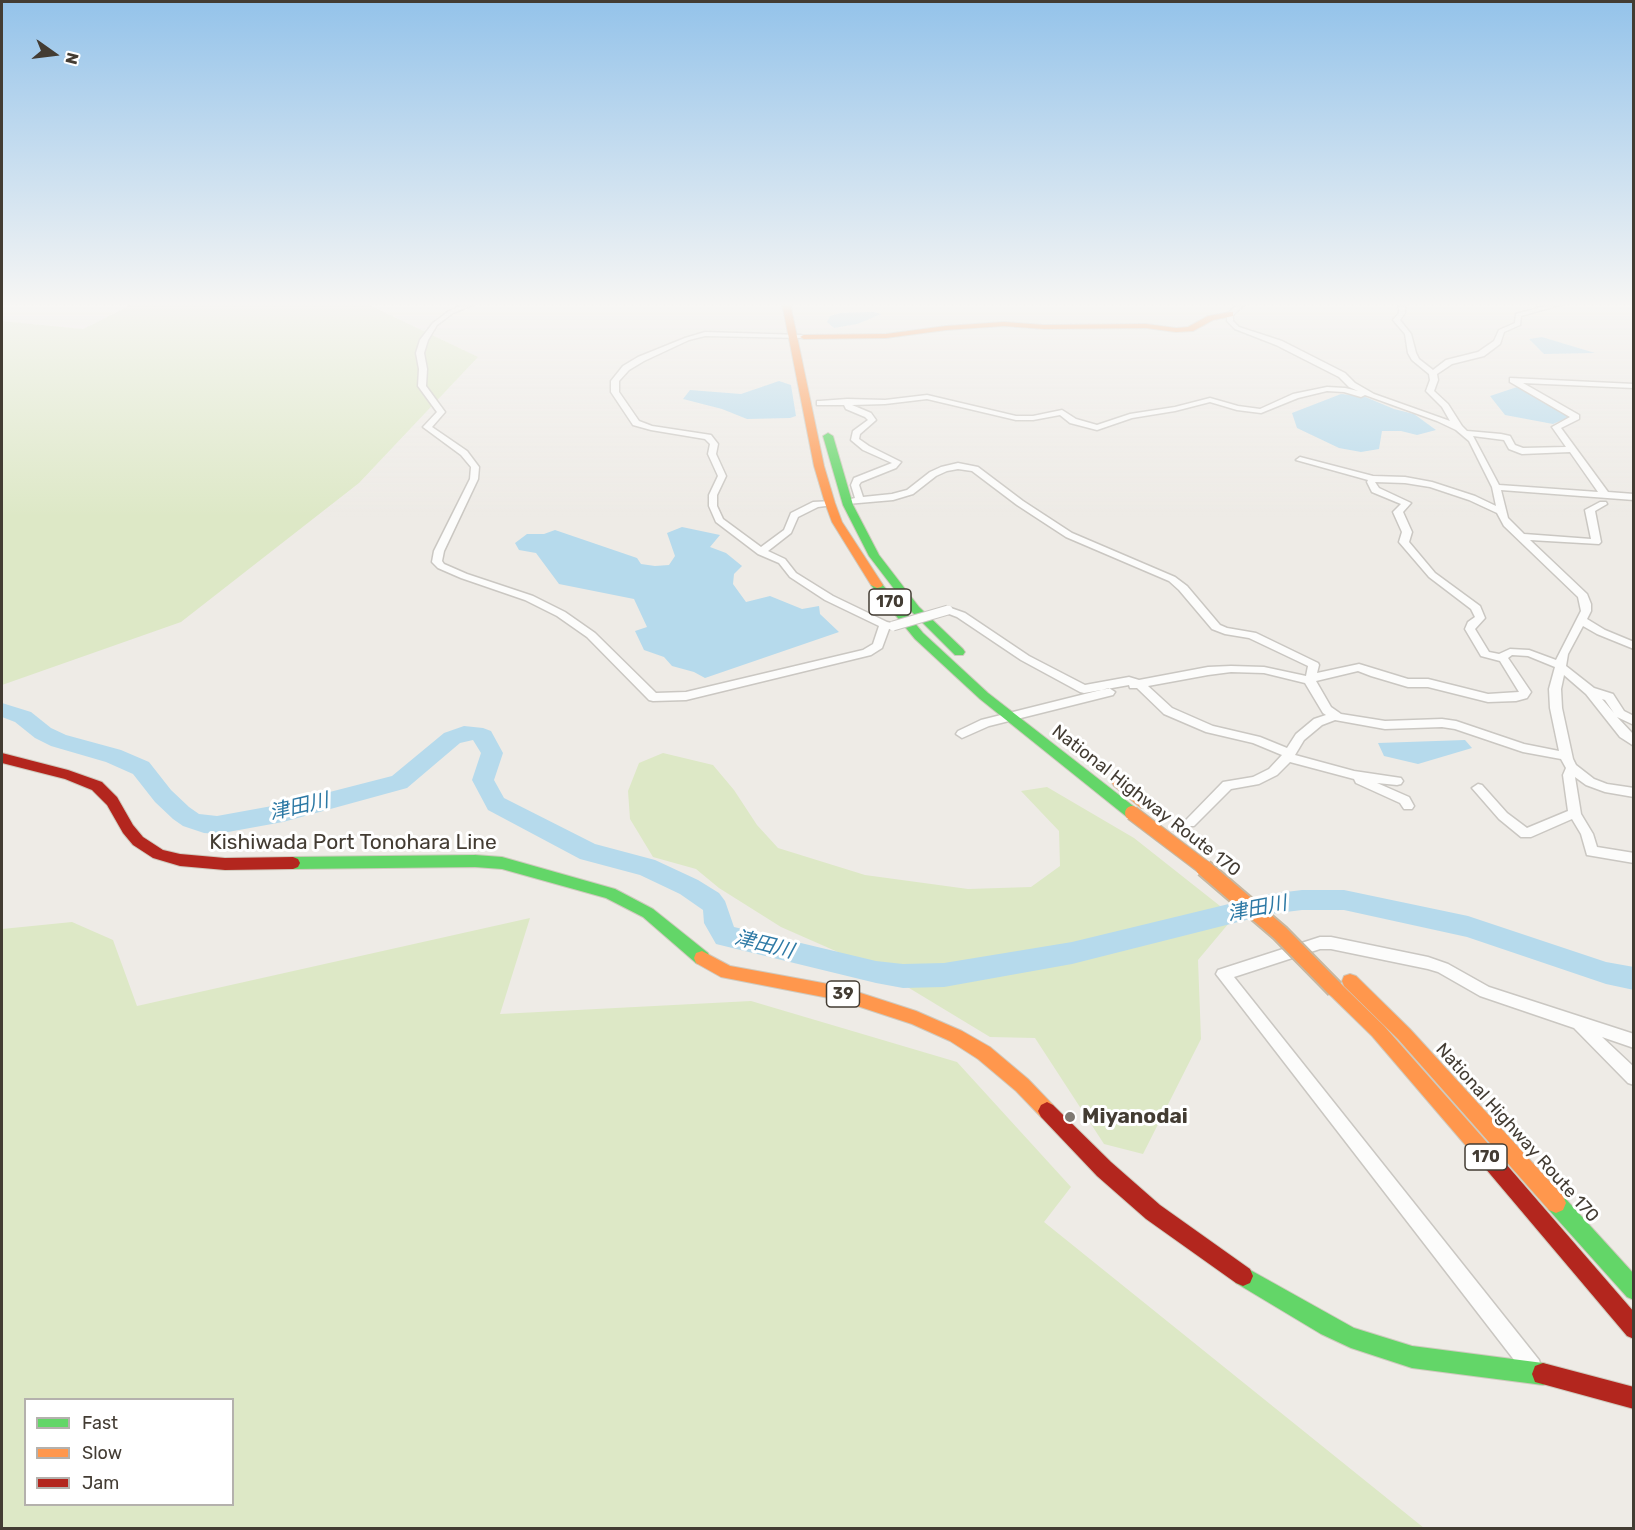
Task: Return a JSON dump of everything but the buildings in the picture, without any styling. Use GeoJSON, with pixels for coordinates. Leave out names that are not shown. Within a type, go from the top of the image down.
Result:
{"type":"FeatureCollection","features":[{"type":"Feature","properties":{"kind":"main road","name":"National Highway Route 170"},"geometry":{"type":"LineString","coordinates":[[804,374],[819,466],[837,522],[869,575],[897,611],[919,636],[1009,718],[1224,883],[1280,933],[1378,1031],[1634,1329]]}},
{"type":"Feature","properties":{"kind":"main road","name":"National Highway Route 170"},"geometry":{"type":"LineString","coordinates":[[811,374],[834,462],[854,501],[874,556],[915,609],[971,664]]}},
{"type":"Feature","properties":{"kind":"main road","name":"National Highway Route 170"},"geometry":{"type":"LineString","coordinates":[[995,686],[1084,757]]}},
{"type":"Feature","properties":{"kind":"main road","name":"Kishiwada Port Tonohara Line"},"geometry":{"type":"LineString","coordinates":[[2,758],[68,775],[97,786],[112,801],[138,842],[158,854],[180,860],[225,864],[475,861],[502,863],[610,893],[648,913],[698,956],[727,972],[839,993],[916,1018],[956,1036],[984,1053],[1022,1085],[1104,1169],[1153,1212],[1231,1269],[1328,1327],[1351,1338],[1412,1357],[1536,1372],[1634,1398]]}},
{"type":"Feature","properties":{"kind":"main road","name":"National Highway Route 170"},"geometry":{"type":"LineString","coordinates":[[1111,777],[1150,808]]}},
{"type":"Feature","properties":{"kind":"main road","name":"National Highway Route 170"},"geometry":{"type":"LineString","coordinates":[[1184,827],[1221,863]]}},
{"type":"Feature","properties":{"kind":"main road"},"geometry":{"type":"LineString","coordinates":[[1303,935],[1326,957]]}},
{"type":"Feature","properties":{"kind":"main road","name":"National Highway Route 170"},"geometry":{"type":"LineString","coordinates":[[1345,976],[1404,1034],[1634,1290]]}},
{"type":"Feature","properties":{"kind":"street"},"geometry":{"type":"LineString","coordinates":[[423,374],[422,386],[441,412],[427,427],[464,453],[475,467],[474,479],[439,551],[437,562],[464,576],[529,598],[561,614],[591,635],[653,697],[686,696],[867,653],[878,646],[889,626]]}},
{"type":"Feature","properties":{"kind":"street"},"geometry":{"type":"LineString","coordinates":[[622,374],[615,381],[614,387],[621,402],[636,423],[651,428],[708,436],[714,444],[712,454],[722,476],[713,495],[713,506],[719,519],[761,552],[782,561],[793,575],[829,598],[889,626],[948,610],[961,615],[1025,658],[1084,689],[1129,681],[1139,684],[1168,711],[1210,729],[1256,740],[1289,755],[1346,773],[1405,800],[1408,806]]}},
{"type":"Feature","properties":{"kind":"street"},"geometry":{"type":"LineString","coordinates":[[1341,374],[1352,385],[1378,398]]}},
{"type":"Feature","properties":{"kind":"street"},"geometry":{"type":"LineString","coordinates":[[1433,374],[1434,380],[1430,391],[1479,451],[1496,487],[1507,524],[1583,596],[1586,610],[1560,666],[1556,689],[1556,708],[1569,762],[1575,814],[1587,834],[1592,851],[1634,858]]}},
{"type":"Feature","properties":{"kind":"street"},"geometry":{"type":"LineString","coordinates":[[1604,499],[1556,427],[1575,417],[1512,380],[1634,386]]}},
{"type":"Feature","properties":{"kind":"street"},"geometry":{"type":"LineString","coordinates":[[820,403],[885,402],[927,397],[1016,418],[1033,418],[1062,412],[1072,421],[1097,428],[1130,416],[1175,409],[1210,400],[1237,408],[1261,411],[1296,396],[1327,388],[1378,398],[1440,418],[1463,430],[1501,436],[1506,438],[1512,447],[1522,451],[1572,449]]}},
{"type":"Feature","properties":{"kind":"street"},"geometry":{"type":"LineString","coordinates":[[847,401],[849,407],[868,415],[872,420],[856,433],[855,440],[874,452],[897,462],[893,466],[857,480],[854,501],[893,497],[910,492],[944,468],[958,466],[975,469],[1020,503],[1069,534],[1172,579],[1183,588],[1216,627],[1225,631],[1252,635],[1314,665],[1311,680],[1327,710],[1335,716],[1347,720],[1385,725],[1442,723],[1456,725],[1569,762],[1590,782],[1605,788],[1634,793]]}},
{"type":"Feature","properties":{"kind":"street"},"geometry":{"type":"LineString","coordinates":[[1300,460],[1373,479],[1432,484],[1472,498],[1502,512]]}},
{"type":"Feature","properties":{"kind":"street"},"geometry":{"type":"LineString","coordinates":[[1373,479],[1372,487],[1375,490],[1407,504],[1398,512],[1407,532],[1404,542],[1432,575],[1476,608],[1480,618],[1472,624],[1470,629],[1485,654],[1503,658],[1510,652],[1529,653],[1560,666],[1590,691],[1624,734],[1634,742]]}},
{"type":"Feature","properties":{"kind":"street"},"geometry":{"type":"LineString","coordinates":[[1496,487],[1604,499],[1634,497]]}},
{"type":"Feature","properties":{"kind":"street"},"geometry":{"type":"LineString","coordinates":[[1521,537],[1596,542],[1590,510],[1604,499]]}},
{"type":"Feature","properties":{"kind":"street"},"geometry":{"type":"LineString","coordinates":[[761,552],[788,531],[794,515],[816,504],[830,503]]}},
{"type":"Feature","properties":{"kind":"street"},"geometry":{"type":"LineString","coordinates":[[1581,620],[1634,646]]}},
{"type":"Feature","properties":{"kind":"street"},"geometry":{"type":"LineString","coordinates":[[962,734],[986,723],[1139,684],[1208,670],[1264,670],[1311,680],[1359,667],[1408,683],[1428,683],[1488,698],[1522,695],[1525,692],[1503,658]]}},
{"type":"Feature","properties":{"kind":"street"},"geometry":{"type":"LineString","coordinates":[[1590,691],[1610,697],[1620,714],[1634,721]]}},
{"type":"Feature","properties":{"kind":"street"},"geometry":{"type":"LineString","coordinates":[[1184,827],[1227,785],[1255,781],[1273,772],[1308,729],[1318,722],[1335,716]]}},
{"type":"Feature","properties":{"kind":"street"},"geometry":{"type":"LineString","coordinates":[[1346,773],[1396,781]]}},
{"type":"Feature","properties":{"kind":"street"},"geometry":{"type":"LineString","coordinates":[[1478,788],[1503,816],[1526,834],[1564,816],[1575,814]]}},
{"type":"Feature","properties":{"kind":"street"},"geometry":{"type":"LineString","coordinates":[[1536,1372],[1223,974],[1320,943],[1331,943],[1428,963],[1443,968],[1485,992],[1634,1041]]}},
{"type":"Feature","properties":{"kind":"street"},"geometry":{"type":"LineString","coordinates":[[1578,1024],[1634,1078]]}},
{"type":"Feature","properties":{"kind":"green space"},"geometry":{"type":"Polygon","coordinates":[[[2,374],[462,374],[359,483],[181,622],[2,685],[2,374]]]}},
{"type":"Feature","properties":{"kind":"green space"},"geometry":{"type":"Polygon","coordinates":[[[663,753],[713,765],[734,790],[757,825],[778,848],[865,875],[968,889],[1031,887],[1060,866],[1059,831],[1021,791],[1047,787],[1134,838],[1234,917],[1198,960],[1201,1039],[1143,1154],[1104,1144],[1035,1038],[990,1037],[881,971],[781,927],[719,888],[696,869],[653,857],[630,819],[628,791],[639,763],[663,753]]]}},
{"type":"Feature","properties":{"kind":"green space"},"geometry":{"type":"Polygon","coordinates":[[[530,918],[500,1014],[751,1001],[957,1062],[1071,1187],[1044,1222],[1424,1528],[2,1528],[2,929],[72,922],[113,940],[137,1006],[530,918]]]}},
{"type":"Feature","properties":{"kind":"water"},"geometry":{"type":"Polygon","coordinates":[[[779,381],[791,385],[796,416],[747,419],[722,409],[683,399],[690,390],[741,394],[779,381]]]}},
{"type":"Feature","properties":{"kind":"water"},"geometry":{"type":"Polygon","coordinates":[[[1520,386],[1572,416],[1553,424],[1505,415],[1490,396],[1520,386]]]}},
{"type":"Feature","properties":{"kind":"water"},"geometry":{"type":"Polygon","coordinates":[[[1341,394],[1363,396],[1394,409],[1414,414],[1436,430],[1417,435],[1401,431],[1382,431],[1379,449],[1361,452],[1339,448],[1297,428],[1292,413],[1341,394]]]}},
{"type":"Feature","properties":{"kind":"water"},"geometry":{"type":"Polygon","coordinates":[[[682,527],[720,535],[710,547],[726,553],[742,566],[734,574],[733,584],[746,602],[770,596],[802,609],[819,606],[820,614],[839,632],[705,678],[694,672],[672,666],[664,657],[644,650],[635,631],[647,627],[634,599],[559,584],[536,553],[519,550],[515,543],[527,534],[544,534],[555,530],[637,558],[641,564],[669,565],[675,556],[667,533],[682,527]]]}},
{"type":"Feature","properties":{"kind":"water"},"geometry":{"type":"Polygon","coordinates":[[[1465,740],[1472,748],[1418,764],[1384,756],[1378,743],[1465,740]]]}},
{"type":"Feature","properties":{"kind":"waterway","name":"津田川"},"geometry":{"type":"LineString","coordinates":[[2,710],[23,717],[43,733],[59,741],[113,756],[141,768],[163,796],[181,813],[191,820],[217,825],[283,813],[399,782],[452,738],[464,733],[475,733],[483,736],[492,753],[483,780],[496,804],[589,852],[646,867],[689,887],[710,900],[716,908],[717,923],[725,936],[876,972],[903,976],[944,975],[1072,953],[1270,904],[1302,900],[1344,900],[1468,927],[1606,973],[1634,979]]}},
{"type":"Feature","properties":{"kind":"traffic: fast"},"geometry":{"type":"LineString","coordinates":[[828,436],[848,505],[874,556],[915,609],[959,652]]}},
{"type":"Feature","properties":{"kind":"traffic: fast"},"geometry":{"type":"LineString","coordinates":[[877,585],[919,636],[984,696],[1132,813]]}},
{"type":"Feature","properties":{"kind":"traffic: fast"},"geometry":{"type":"LineString","coordinates":[[293,863],[475,861],[502,863],[610,893],[648,913],[702,958]]}},
{"type":"Feature","properties":{"kind":"traffic: fast"},"geometry":{"type":"LineString","coordinates":[[1556,1203],[1634,1290]]}},
{"type":"Feature","properties":{"kind":"traffic: fast"},"geometry":{"type":"LineString","coordinates":[[1243,1276],[1328,1327],[1351,1338],[1412,1357],[1543,1374]]}},
{"type":"Feature","properties":{"kind":"traffic: slow"},"geometry":{"type":"LineString","coordinates":[[800,374],[819,466],[830,503],[837,522],[877,585]]}},
{"type":"Feature","properties":{"kind":"traffic: slow"},"geometry":{"type":"LineString","coordinates":[[1119,783],[1146,804]]}},
{"type":"Feature","properties":{"kind":"traffic: slow"},"geometry":{"type":"LineString","coordinates":[[1132,813],[1224,883],[1280,933],[1335,989]]}},
{"type":"Feature","properties":{"kind":"traffic: slow"},"geometry":{"type":"LineString","coordinates":[[702,958],[727,972],[839,993],[916,1018],[956,1036],[984,1053],[1022,1085],[1047,1111]]}},
{"type":"Feature","properties":{"kind":"traffic: slow"},"geometry":{"type":"LineString","coordinates":[[1350,981],[1404,1034],[1556,1203]]}},
{"type":"Feature","properties":{"kind":"traffic: slow"},"geometry":{"type":"LineString","coordinates":[[1335,989],[1378,1031],[1492,1162]]}},
{"type":"Feature","properties":{"kind":"traffic: jam"},"geometry":{"type":"LineString","coordinates":[[2,758],[68,775],[97,786],[112,801],[128,829],[138,841],[158,854],[180,860],[225,864],[293,863]]}},
{"type":"Feature","properties":{"kind":"traffic: jam"},"geometry":{"type":"LineString","coordinates":[[1047,1111],[1104,1169],[1153,1212],[1243,1276]]}},
{"type":"Feature","properties":{"kind":"traffic: jam"},"geometry":{"type":"LineString","coordinates":[[1492,1162],[1634,1329]]}},
{"type":"Feature","properties":{"kind":"traffic: jam"},"geometry":{"type":"LineString","coordinates":[[1543,1374],[1634,1398]]}},
{"type":"Feature","properties":{"kind":"place","name":"Miyanodai"},"geometry":{"type":"Point","coordinates":[1070,1117]}}]}
